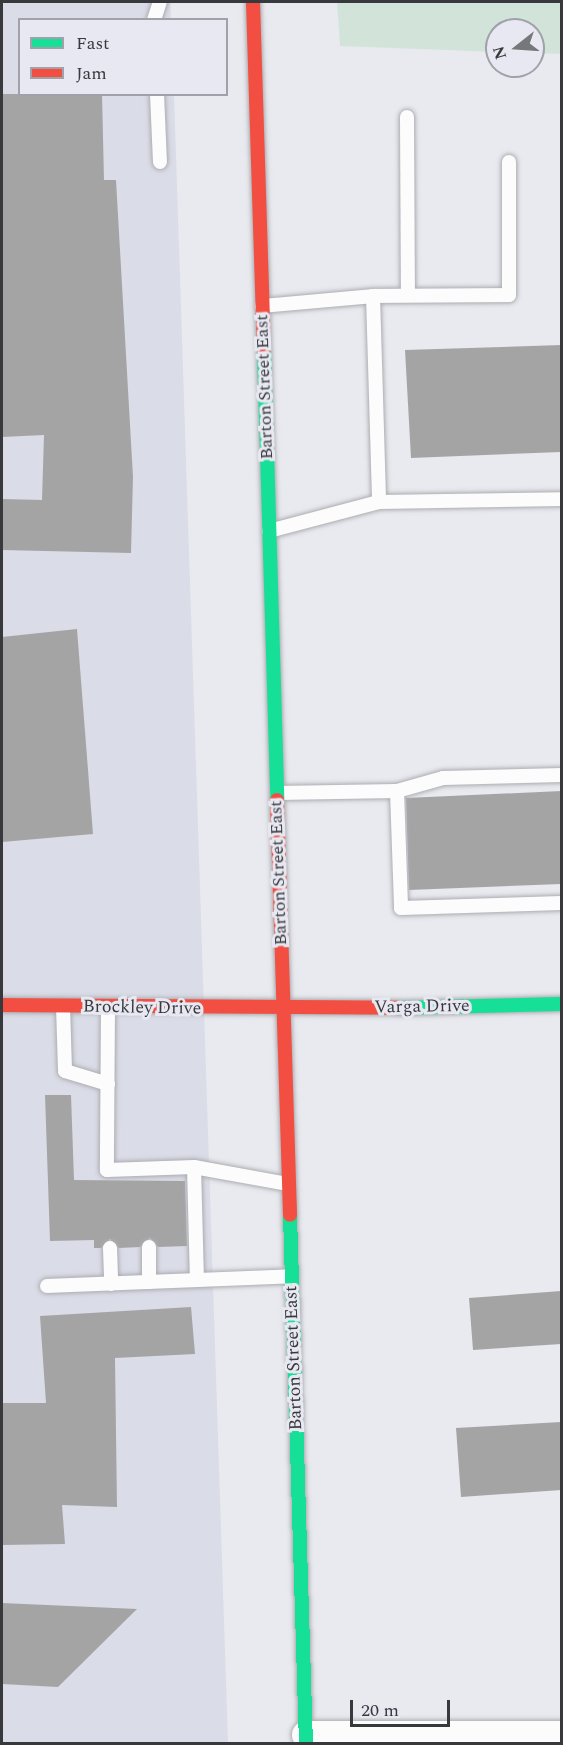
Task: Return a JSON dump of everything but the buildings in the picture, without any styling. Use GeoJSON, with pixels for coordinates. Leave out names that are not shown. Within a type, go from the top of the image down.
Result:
{"type":"FeatureCollection","features":[{"type":"Feature","properties":{"kind":"main road","name":"Barton Street East"},"geometry":{"type":"LineString","coordinates":[[253,2],[306,1739]]}},
{"type":"Feature","properties":{"kind":"main road","name":"Varga Drive"},"geometry":{"type":"LineString","coordinates":[[283,1010],[561,1004]]}},
{"type":"Feature","properties":{"kind":"main road","name":"Brockley Drive"},"geometry":{"type":"LineString","coordinates":[[2,1005],[283,1010]]}},
{"type":"Feature","properties":{"kind":"street"},"geometry":{"type":"LineString","coordinates":[[306,1739],[561,1735]]}},
{"type":"Feature","properties":{"kind":"lane"},"geometry":{"type":"LineString","coordinates":[[155,18],[160,2]]}},
{"type":"Feature","properties":{"kind":"lane"},"geometry":{"type":"LineString","coordinates":[[158,96],[160,162]]}},
{"type":"Feature","properties":{"kind":"lane"},"geometry":{"type":"LineString","coordinates":[[407,117],[408,296]]}},
{"type":"Feature","properties":{"kind":"lane"},"geometry":{"type":"LineString","coordinates":[[262,306],[373,296],[509,295],[509,162]]}},
{"type":"Feature","properties":{"kind":"lane"},"geometry":{"type":"LineString","coordinates":[[373,296],[379,502]]}},
{"type":"Feature","properties":{"kind":"lane"},"geometry":{"type":"LineString","coordinates":[[269,531],[379,502],[561,500]]}},
{"type":"Feature","properties":{"kind":"lane"},"geometry":{"type":"LineString","coordinates":[[277,793],[397,791],[443,778],[561,775]]}},
{"type":"Feature","properties":{"kind":"lane"},"geometry":{"type":"LineString","coordinates":[[397,791],[401,908],[561,903]]}},
{"type":"Feature","properties":{"kind":"lane"},"geometry":{"type":"LineString","coordinates":[[63,1006],[65,1071],[108,1084]]}},
{"type":"Feature","properties":{"kind":"lane"},"geometry":{"type":"LineString","coordinates":[[108,1007],[107,1176],[147,1176],[194,1167],[288,1184]]}},
{"type":"Feature","properties":{"kind":"lane"},"geometry":{"type":"LineString","coordinates":[[194,1167],[197,1280]]}},
{"type":"Feature","properties":{"kind":"lane"},"geometry":{"type":"LineString","coordinates":[[148,1247],[149,1282]]}},
{"type":"Feature","properties":{"kind":"lane"},"geometry":{"type":"LineString","coordinates":[[110,1248],[111,1284]]}},
{"type":"Feature","properties":{"kind":"lane"},"geometry":{"type":"LineString","coordinates":[[47,1286],[291,1276]]}},
{"type":"Feature","properties":{"kind":"shaded area"},"geometry":{"type":"Polygon","coordinates":[[[2,2],[170,2],[171,18],[18,18],[18,96],[174,96],[228,1743],[2,1744],[2,2]]]}},
{"type":"Feature","properties":{"kind":"green space"},"geometry":{"type":"Polygon","coordinates":[[[337,2],[561,2],[561,54],[545,53],[545,18],[485,18],[485,52],[340,46],[337,2]]]}},
{"type":"Feature","properties":{"kind":"traffic: fast"},"geometry":{"type":"LineString","coordinates":[[264,350],[277,800]]}},
{"type":"Feature","properties":{"kind":"traffic: fast"},"geometry":{"type":"LineString","coordinates":[[398,1008],[562,1004]]}},
{"type":"Feature","properties":{"kind":"traffic: fast"},"geometry":{"type":"LineString","coordinates":[[290,1215],[306,1744]]}},
{"type":"Feature","properties":{"kind":"traffic: jam"},"geometry":{"type":"LineString","coordinates":[[253,2],[264,350]]}},
{"type":"Feature","properties":{"kind":"traffic: jam"},"geometry":{"type":"LineString","coordinates":[[277,800],[290,1215]]}},
{"type":"Feature","properties":{"kind":"traffic: jam"},"geometry":{"type":"LineString","coordinates":[[2,1005],[398,1008]]}}]}
